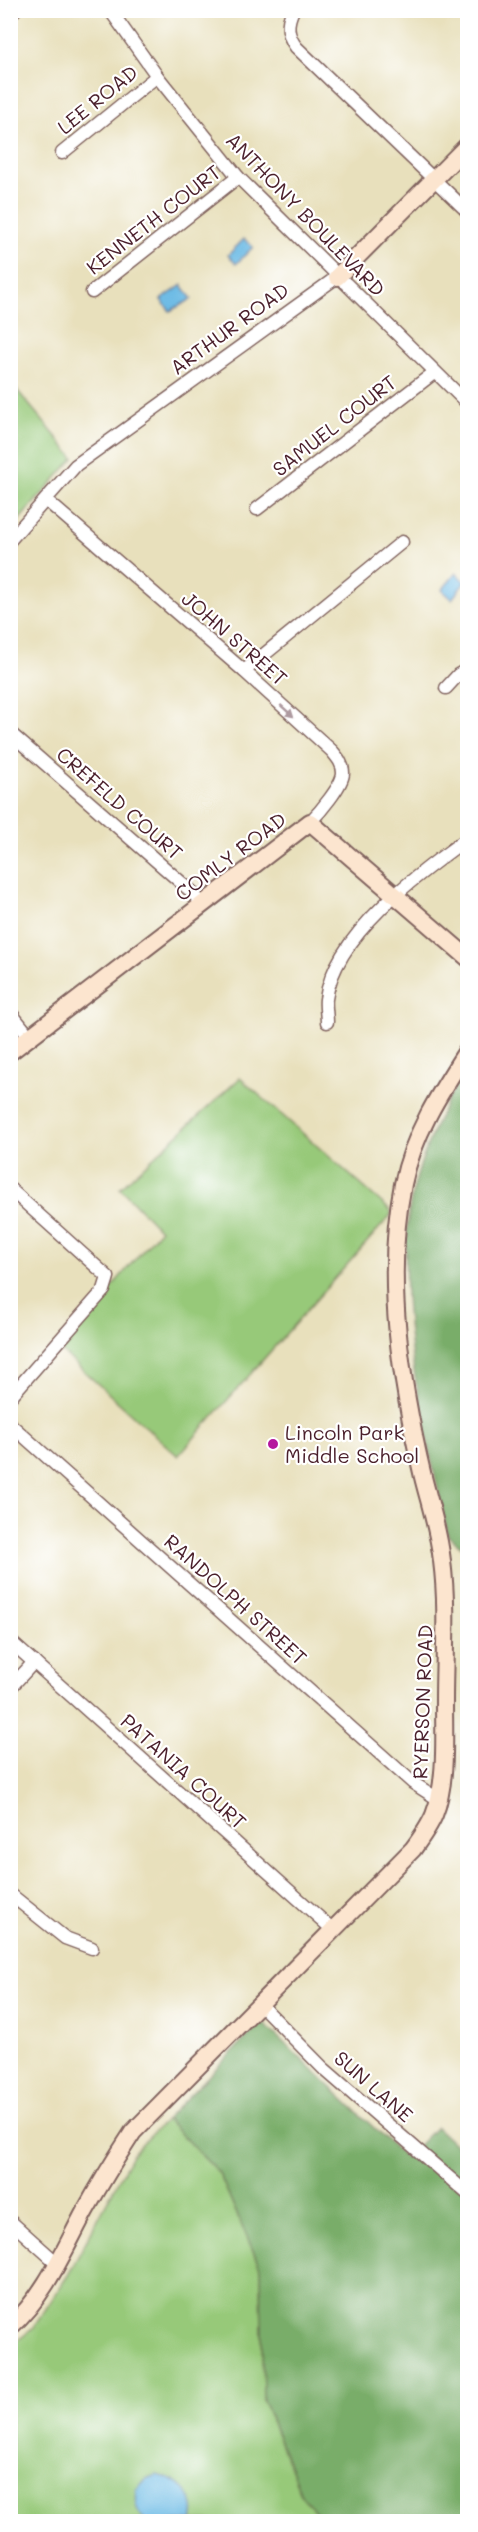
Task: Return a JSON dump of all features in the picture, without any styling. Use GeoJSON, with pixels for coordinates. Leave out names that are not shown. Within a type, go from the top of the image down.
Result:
{"type":"FeatureCollection","features":[{"type":"Feature","properties":{"kind":"street"},"geometry":{"type":"LineString","coordinates":[[10,14],[15,10]]}},
{"type":"Feature","properties":{"kind":"street","name":"ANTHONY BOULEVARD"},"geometry":{"type":"LineString","coordinates":[[110,10],[157,76],[238,177],[468,404]]}},
{"type":"Feature","properties":{"kind":"street"},"geometry":{"type":"LineString","coordinates":[[293,10],[288,26],[291,40],[296,47],[468,212]]}},
{"type":"Feature","properties":{"kind":"street","name":"LEE ROAD"},"geometry":{"type":"LineString","coordinates":[[62,153],[157,76]]}},
{"type":"Feature","properties":{"kind":"street","name":"ARTHUR ROAD"},"geometry":{"type":"LineString","coordinates":[[10,540],[76,465],[337,277],[468,145]]}},
{"type":"Feature","properties":{"kind":"street","name":"KENNETH COURT"},"geometry":{"type":"LineString","coordinates":[[92,292],[238,177]]}},
{"type":"Feature","properties":{"kind":"street","name":"SAMUEL COURT"},"geometry":{"type":"LineString","coordinates":[[257,509],[435,372]]}},
{"type":"Feature","properties":{"kind":"street","name":"JOHN STREET"},"geometry":{"type":"LineString","coordinates":[[46,500],[244,671],[332,751],[341,763],[343,772],[341,782],[310,822]]}},
{"type":"Feature","properties":{"kind":"street"},"geometry":{"type":"LineString","coordinates":[[244,671],[402,542]]}},
{"type":"Feature","properties":{"kind":"street"},"geometry":{"type":"LineString","coordinates":[[446,688],[458,675],[468,669]]}},
{"type":"Feature","properties":{"kind":"street","name":"CREFELD COURT"},"geometry":{"type":"LineString","coordinates":[[10,733],[192,892],[202,904]]}},
{"type":"Feature","properties":{"kind":"street","name":"COMLY ROAD"},"geometry":{"type":"LineString","coordinates":[[10,1052],[310,822],[468,958]]}},
{"type":"Feature","properties":{"kind":"street"},"geometry":{"type":"LineString","coordinates":[[327,1022],[326,999],[337,964],[346,948],[417,874],[468,838]]}},
{"type":"Feature","properties":{"kind":"street"},"geometry":{"type":"LineString","coordinates":[[10,1012],[30,1037]]}},
{"type":"Feature","properties":{"kind":"street","name":"RYERSON ROAD"},"geometry":{"type":"LineString","coordinates":[[10,2327],[30,2306],[57,2263],[106,2173],[133,2132],[413,1849],[435,1814],[444,1739],[445,1588],[438,1533],[423,1476],[402,1362],[395,1252],[403,1183],[411,1154],[435,1103],[468,1049]]}},
{"type":"Feature","properties":{"kind":"street"},"geometry":{"type":"LineString","coordinates":[[10,1189],[97,1265],[108,1279],[104,1290],[10,1397]]}},
{"type":"Feature","properties":{"kind":"street","name":"RANDOLPH STREET"},"geometry":{"type":"LineString","coordinates":[[10,1424],[413,1783],[438,1799]]}},
{"type":"Feature","properties":{"kind":"street","name":"PATANIA COURT"},"geometry":{"type":"LineString","coordinates":[[10,1641],[332,1929]]}},
{"type":"Feature","properties":{"kind":"street"},"geometry":{"type":"LineString","coordinates":[[10,1688],[34,1662]]}},
{"type":"Feature","properties":{"kind":"street"},"geometry":{"type":"LineString","coordinates":[[10,1894],[65,1938],[92,1948]]}},
{"type":"Feature","properties":{"kind":"street","name":"SUN LANE"},"geometry":{"type":"LineString","coordinates":[[260,2004],[323,2068],[468,2194]]}},
{"type":"Feature","properties":{"kind":"street"},"geometry":{"type":"LineString","coordinates":[[10,2222],[57,2263]]}},
{"type":"Feature","properties":{"kind":"green space"},"geometry":{"type":"Polygon","coordinates":[[[11,383],[74,458],[11,529],[11,383]]]}},
{"type":"Feature","properties":{"kind":"green space"},"geometry":{"type":"Polygon","coordinates":[[[467,1067],[467,1551],[448,1536],[431,1458],[415,1379],[406,1299],[405,1259],[411,1200],[422,1160],[447,1101],[467,1067]]]}},
{"type":"Feature","properties":{"kind":"green space"},"geometry":{"type":"Polygon","coordinates":[[[240,1078],[391,1211],[391,1215],[178,1456],[59,1349],[160,1230],[120,1188],[240,1078]]]}},
{"type":"Feature","properties":{"kind":"green space"},"geometry":{"type":"Polygon","coordinates":[[[262,2022],[406,2158],[436,2127],[467,2156],[467,2521],[324,2521],[302,2496],[263,2400],[261,2269],[219,2173],[166,2119],[262,2022]]]}},
{"type":"Feature","properties":{"kind":"green space"},"geometry":{"type":"Polygon","coordinates":[[[166,2119],[219,2173],[261,2269],[263,2400],[302,2496],[324,2521],[11,2521],[10,2347],[34,2327],[68,2275],[133,2153],[166,2119]]]}},
{"type":"Feature","properties":{"kind":"water"},"geometry":{"type":"Polygon","coordinates":[[[244,239],[253,247],[236,264],[228,255],[244,239]]]}},
{"type":"Feature","properties":{"kind":"water"},"geometry":{"type":"Polygon","coordinates":[[[182,285],[192,299],[170,311],[161,300],[182,285]]]}},
{"type":"Feature","properties":{"kind":"water"},"geometry":{"type":"Polygon","coordinates":[[[456,573],[465,582],[452,599],[442,590],[456,573]]]}},
{"type":"Feature","properties":{"kind":"water"},"geometry":{"type":"Polygon","coordinates":[[[156,2475],[172,2480],[185,2490],[193,2504],[192,2521],[146,2521],[136,2507],[136,2490],[146,2479],[156,2475]]]}},
{"type":"Feature","properties":{"kind":"place","name":"Lincoln Park Middle School"},"geometry":{"type":"Point","coordinates":[273,1444]}}]}
